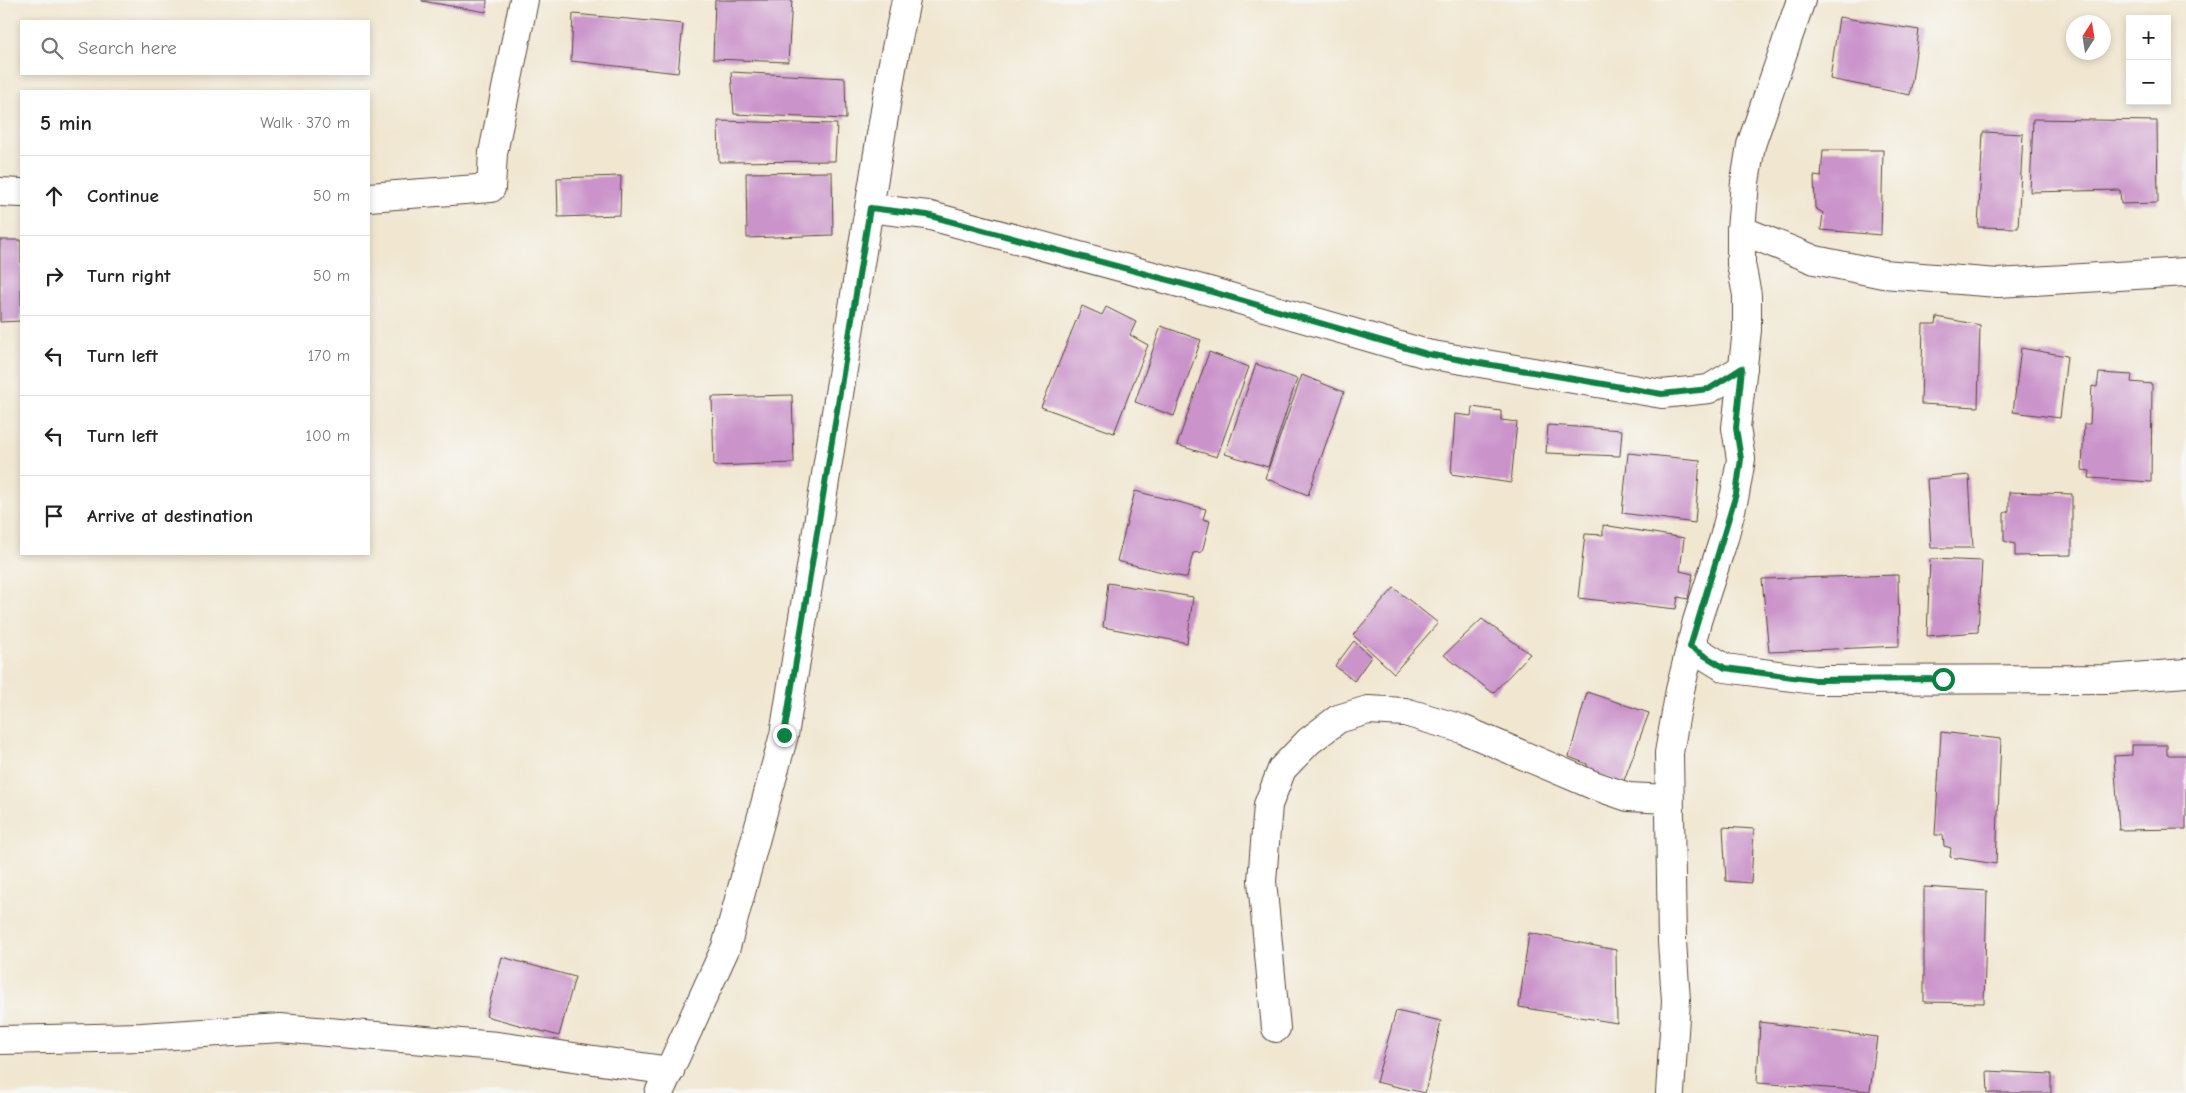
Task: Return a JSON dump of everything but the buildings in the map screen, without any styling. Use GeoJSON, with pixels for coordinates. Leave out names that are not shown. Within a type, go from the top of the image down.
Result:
{"type":"FeatureCollection","features":[{"type":"Feature","properties":{"kind":"street"},"geometry":{"type":"LineString","coordinates":[[370,197],[490,188],[493,153],[524,0]]}},
{"type":"Feature","properties":{"kind":"street"},"geometry":{"type":"LineString","coordinates":[[0,1040],[142,1037],[280,1028],[497,1046],[665,1082],[726,947],[784,735],[892,68],[906,0]]}},
{"type":"Feature","properties":{"kind":"street"},"geometry":{"type":"LineString","coordinates":[[1670,1093],[1676,1001],[1672,941],[1668,799],[1669,753],[1690,647],[1736,494],[1741,459],[1736,428],[1747,321],[1747,295],[1742,264],[1741,230],[1744,182],[1751,145],[1802,0]]}},
{"type":"Feature","properties":{"kind":"street"},"geometry":{"type":"LineString","coordinates":[[0,192],[20,193]]}},
{"type":"Feature","properties":{"kind":"street"},"geometry":{"type":"LineString","coordinates":[[870,208],[927,215],[1209,291],[1427,354],[1662,394],[1709,389],[1742,368]]}},
{"type":"Feature","properties":{"kind":"street"},"geometry":{"type":"LineString","coordinates":[[1741,230],[1815,260],[1883,274],[1998,283],[2186,272]]}},
{"type":"Feature","properties":{"kind":"street"},"geometry":{"type":"LineString","coordinates":[[1690,647],[1725,668],[1815,680],[2107,680],[2186,673]]}},
{"type":"Feature","properties":{"kind":"street"},"geometry":{"type":"LineString","coordinates":[[1276,1028],[1262,880],[1268,805],[1282,769],[1309,741],[1338,720],[1368,710],[1405,712],[1462,729],[1593,785],[1628,797],[1668,799]]}},
{"type":"Feature","properties":{"kind":"route"},"geometry":{"type":"LineString","coordinates":[[784,735],[870,208],[927,215],[1209,291],[1427,354],[1662,394],[1709,389],[1742,368],[1736,428],[1741,459],[1736,494],[1724,538],[1696,621],[1690,647],[1725,668],[1815,680],[1943,679]]}}]}
